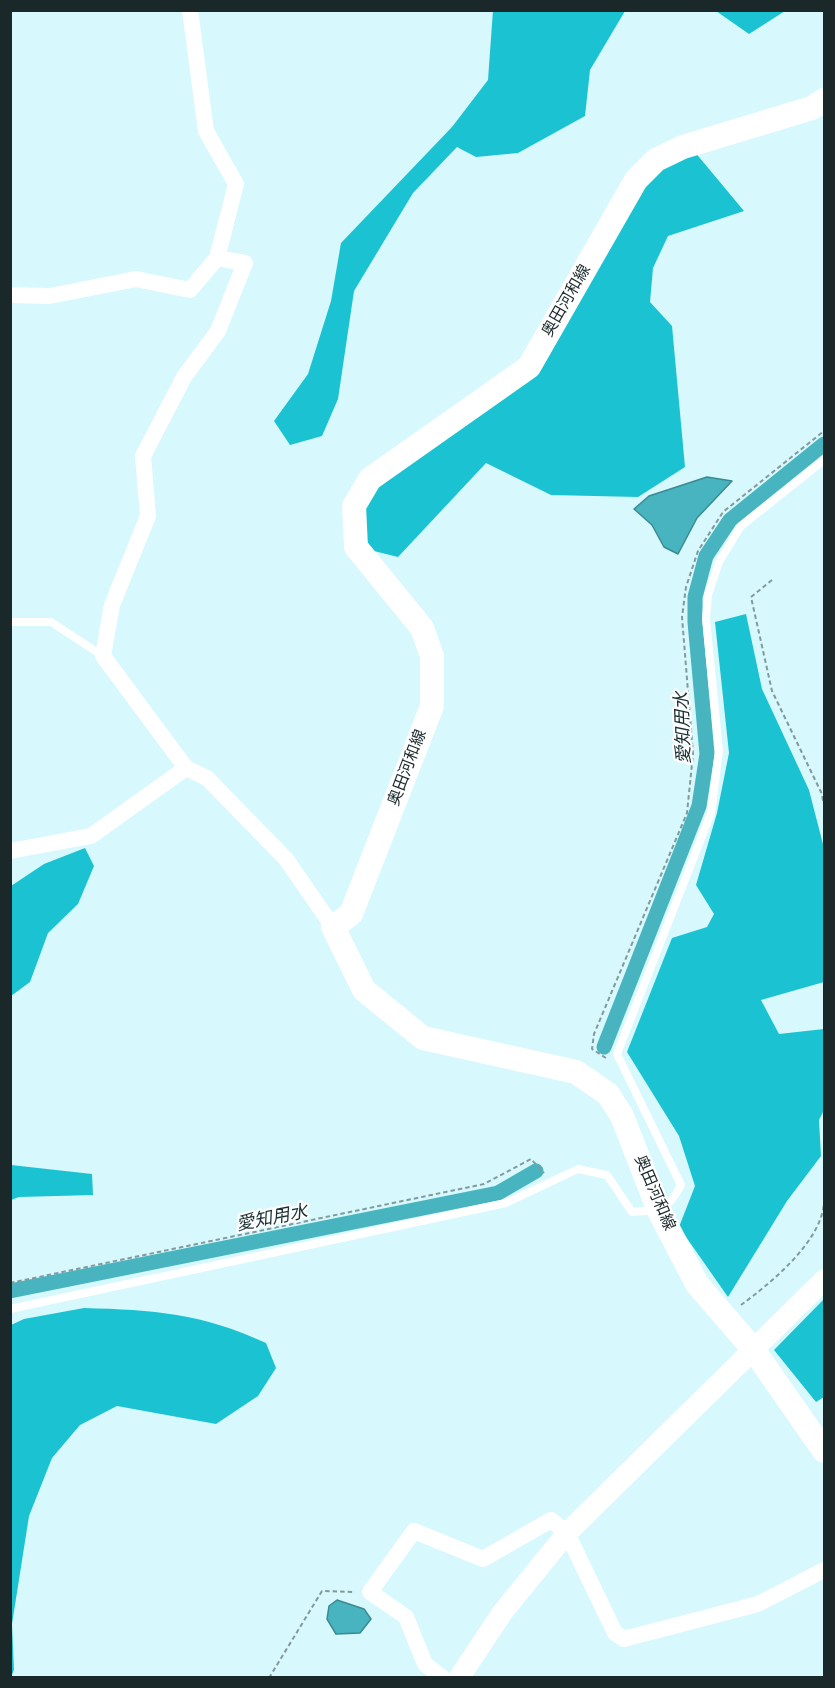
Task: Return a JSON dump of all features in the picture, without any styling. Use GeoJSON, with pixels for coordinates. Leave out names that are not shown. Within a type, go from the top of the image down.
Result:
{"type":"FeatureCollection","features":[{"type":"Feature","properties":{"kind":"main road","name":"奥田河和線"},"geometry":{"type":"LineString","coordinates":[[825,100],[812,108],[683,147],[656,160],[636,180],[529,367],[370,479],[354,506],[356,547],[422,628],[432,656],[432,706],[351,914],[333,927],[364,990],[423,1038],[576,1072],[608,1094],[622,1116],[659,1210],[697,1284],[753,1349],[825,1451]]}},
{"type":"Feature","properties":{"kind":"street"},"geometry":{"type":"LineString","coordinates":[[10,295],[50,296],[136,279],[190,291],[218,258],[236,184],[206,130],[190,10]]}},
{"type":"Feature","properties":{"kind":"street"},"geometry":{"type":"LineString","coordinates":[[218,258],[245,263],[218,331],[184,377],[143,456],[148,516],[112,605],[103,656],[186,768],[207,778],[286,859],[333,927]]}},
{"type":"Feature","properties":{"kind":"street"},"geometry":{"type":"LineString","coordinates":[[10,851],[91,836],[186,768]]}},
{"type":"Feature","properties":{"kind":"street"},"geometry":{"type":"LineString","coordinates":[[459,1677],[502,1613],[567,1533],[825,1280]]}},
{"type":"Feature","properties":{"kind":"street"},"geometry":{"type":"LineString","coordinates":[[443,1677],[425,1665],[406,1617],[369,1592],[414,1531],[483,1559],[551,1521],[567,1533],[615,1633],[624,1639],[758,1604],[825,1570]]}},
{"type":"Feature","properties":{"kind":"lane"},"geometry":{"type":"LineString","coordinates":[[10,1309],[506,1203],[578,1169],[607,1174],[632,1212],[659,1210],[671,1204],[681,1185],[617,1054],[711,813],[719,751],[706,619],[708,595],[719,561],[741,526],[825,460]]}},
{"type":"Feature","properties":{"kind":"lane"},"geometry":{"type":"LineString","coordinates":[[10,621],[51,622],[103,656]]}},
{"type":"Feature","properties":{"kind":"path"},"geometry":{"type":"LineString","coordinates":[[617,1054],[608,1059],[592,1049],[594,1034],[687,813],[693,754],[682,616],[686,587],[698,551],[723,512],[825,431]]}},
{"type":"Feature","properties":{"kind":"path"},"geometry":{"type":"LineString","coordinates":[[772,580],[751,597],[772,691],[825,804]]}},
{"type":"Feature","properties":{"kind":"path"},"geometry":{"type":"LineString","coordinates":[[10,1282],[484,1184],[531,1160],[553,1181]]}},
{"type":"Feature","properties":{"kind":"path"},"geometry":{"type":"LineString","coordinates":[[725,1317],[767,1285],[798,1254],[821,1218],[825,1203]]}},
{"type":"Feature","properties":{"kind":"path"},"geometry":{"type":"LineString","coordinates":[[269,1677],[322,1592],[369,1592]]}},
{"type":"Feature","properties":{"kind":"shaded area"},"geometry":{"type":"Polygon","coordinates":[[[493,10],[625,11],[590,70],[585,116],[518,153],[476,157],[457,147],[413,193],[354,291],[338,399],[322,436],[290,445],[274,421],[308,374],[331,301],[341,243],[452,127],[488,80],[493,10]]]}},
{"type":"Feature","properties":{"kind":"shaded area"},"geometry":{"type":"Polygon","coordinates":[[[716,11],[785,11],[749,34],[716,11]]]}},
{"type":"Feature","properties":{"kind":"shaded area"},"geometry":{"type":"Polygon","coordinates":[[[694,151],[744,211],[668,236],[653,268],[650,302],[672,326],[685,467],[638,497],[551,495],[486,463],[398,557],[366,549],[362,514],[379,481],[532,374],[640,185],[662,167],[694,151]]]}},
{"type":"Feature","properties":{"kind":"shaded area"},"geometry":{"type":"Polygon","coordinates":[[[707,477],[732,481],[697,518],[678,554],[664,547],[652,525],[634,509],[649,496],[707,477]]]}},
{"type":"Feature","properties":{"kind":"shaded area"},"geometry":{"type":"Polygon","coordinates":[[[746,614],[762,689],[809,790],[824,848],[824,982],[761,1000],[779,1034],[824,1029],[824,1110],[819,1120],[821,1156],[787,1201],[728,1297],[679,1227],[695,1186],[679,1136],[627,1052],[672,938],[707,927],[714,914],[696,885],[717,813],[729,753],[715,622],[746,614]]]}},
{"type":"Feature","properties":{"kind":"shaded area"},"geometry":{"type":"Polygon","coordinates":[[[85,848],[94,866],[78,904],[48,933],[30,982],[11,996],[11,886],[44,864],[85,848]]]}},
{"type":"Feature","properties":{"kind":"shaded area"},"geometry":{"type":"Polygon","coordinates":[[[11,1165],[92,1174],[93,1195],[19,1197],[11,1200],[11,1165]]]}},
{"type":"Feature","properties":{"kind":"shaded area"},"geometry":{"type":"Polygon","coordinates":[[[824,1299],[824,1397],[816,1402],[774,1350],[824,1299]]]}},
{"type":"Feature","properties":{"kind":"shaded area"},"geometry":{"type":"Polygon","coordinates":[[[84,1308],[155,1312],[220,1325],[266,1343],[276,1368],[258,1396],[216,1424],[117,1406],[80,1425],[52,1458],[29,1516],[12,1624],[14,1670],[11,1677],[11,1325],[24,1319],[84,1308]]]}},
{"type":"Feature","properties":{"kind":"shaded area"},"geometry":{"type":"Polygon","coordinates":[[[337,1600],[364,1609],[371,1619],[360,1633],[336,1634],[327,1619],[329,1606],[337,1600]]]}},
{"type":"Feature","properties":{"kind":"waterway","name":"愛知用水"},"geometry":{"type":"LineString","coordinates":[[604,1047],[699,806],[707,754],[695,622],[695,597],[706,556],[730,520],[824,444]]}},
{"type":"Feature","properties":{"kind":"waterway","name":"愛知用水"},"geometry":{"type":"LineString","coordinates":[[10,1291],[498,1193],[536,1171]]}}]}
